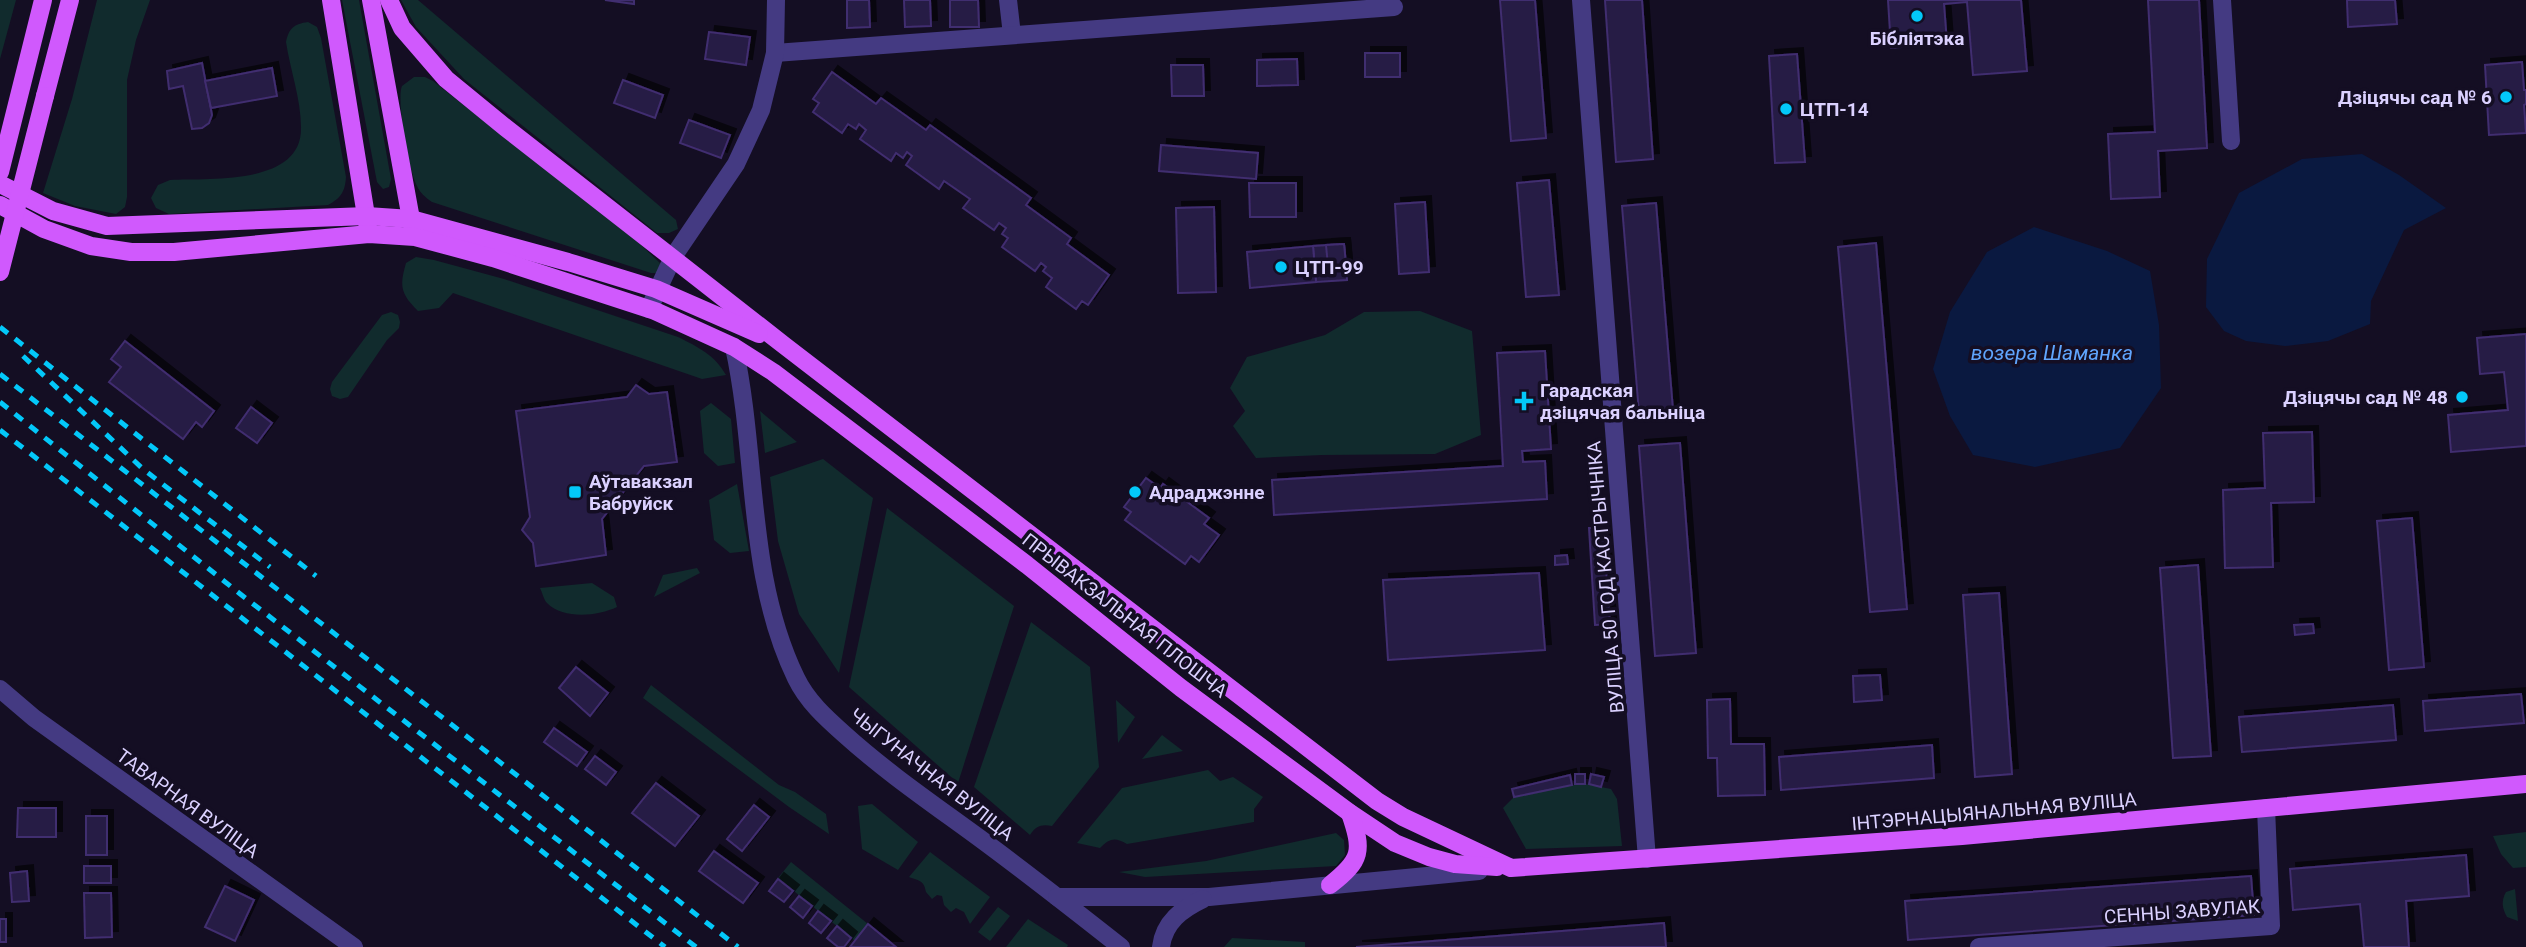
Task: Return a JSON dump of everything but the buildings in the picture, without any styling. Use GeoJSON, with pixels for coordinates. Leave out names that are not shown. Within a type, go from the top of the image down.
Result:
{"type":"FeatureCollection","features":[{"type":"Feature","properties":{"kind":"main road"},"geometry":{"type":"LineString","coordinates":[[0,172],[43,0]]}},
{"type":"Feature","properties":{"kind":"main road"},"geometry":{"type":"LineString","coordinates":[[0,272],[70,0]]}},
{"type":"Feature","properties":{"kind":"main road"},"geometry":{"type":"LineString","coordinates":[[331,0],[368,225]]}},
{"type":"Feature","properties":{"kind":"main road"},"geometry":{"type":"LineString","coordinates":[[371,0],[415,237]]}},
{"type":"Feature","properties":{"kind":"main road"},"geometry":{"type":"LineString","coordinates":[[389,0],[402,27],[446,79],[785,346]]}},
{"type":"Feature","properties":{"kind":"main road"},"geometry":{"type":"LineString","coordinates":[[0,184],[53,211],[107,226],[368,225]]}},
{"type":"Feature","properties":{"kind":"main road"},"geometry":{"type":"LineString","coordinates":[[0,205],[44,229],[79,242],[131,252],[174,252],[411,219],[656,289],[785,346]]}},
{"type":"Feature","properties":{"kind":"main road","name":"ПРЫВАКЗАЛЬНАЯ ПЛОШЧА"},"geometry":{"type":"LineString","coordinates":[[368,225],[493,258],[649,310],[734,347],[773,372],[1027,565],[1181,688],[1350,813],[1395,843],[1429,857],[1455,864],[1511,868]]}},
{"type":"Feature","properties":{"kind":"main road","name":"ПРЫВАКЗАЛЬНАЯ ПЛОШЧА"},"geometry":{"type":"LineString","coordinates":[[785,346],[1377,801],[1468,849]]}},
{"type":"Feature","properties":{"kind":"main road","name":"ІНТЭРНАЦЫЯНАЛЬНАЯ ВУЛІЦА"},"geometry":{"type":"LineString","coordinates":[[1468,849],[1511,868],[1962,836],[2526,784]]}},
{"type":"Feature","properties":{"kind":"main road"},"geometry":{"type":"LineString","coordinates":[[1330,885],[1351,868],[1357,852],[1357,834],[1350,813]]}},
{"type":"Feature","properties":{"kind":"street"},"geometry":{"type":"LineString","coordinates":[[649,310],[656,289],[673,257],[736,164],[761,110],[775,53],[776,0]]}},
{"type":"Feature","properties":{"kind":"street"},"geometry":{"type":"LineString","coordinates":[[1008,0],[1012,35]]}},
{"type":"Feature","properties":{"kind":"street","name":"ВУЛІЦА 50 ГОД КАСТРЫЧНІКА"},"geometry":{"type":"LineString","coordinates":[[1581,0],[1647,859]]}},
{"type":"Feature","properties":{"kind":"street"},"geometry":{"type":"LineString","coordinates":[[2222,0],[2231,141]]}},
{"type":"Feature","properties":{"kind":"street"},"geometry":{"type":"LineString","coordinates":[[775,53],[1394,7]]}},
{"type":"Feature","properties":{"kind":"street","name":"ЧЫГУНАЧНАЯ ВУЛІЦА"},"geometry":{"type":"LineString","coordinates":[[734,347],[743,387],[753,504],[764,576],[778,631],[797,680],[820,712],[870,757],[1121,947]]}},
{"type":"Feature","properties":{"kind":"street","name":"ТАВАРНАЯ ВУЛІЦА"},"geometry":{"type":"LineString","coordinates":[[0,689],[34,718],[354,947]]}},
{"type":"Feature","properties":{"kind":"street","name":"СЕННЫ ЗАВУЛАК"},"geometry":{"type":"LineString","coordinates":[[1979,947],[2271,926],[2266,808]]}},
{"type":"Feature","properties":{"kind":"street"},"geometry":{"type":"LineString","coordinates":[[1057,897],[1209,897],[1511,868]]}},
{"type":"Feature","properties":{"kind":"street"},"geometry":{"type":"LineString","coordinates":[[1161,947],[1163,934],[1185,908],[1209,897]]}},
{"type":"Feature","properties":{"kind":"green space"},"geometry":{"type":"Polygon","coordinates":[[[0,0],[16,0],[0,59],[0,0]]]}},
{"type":"Feature","properties":{"kind":"green space"},"geometry":{"type":"Polygon","coordinates":[[[97,0],[150,0],[136,40],[127,80],[127,197],[125,207],[116,214],[75,206],[43,193],[72,99],[97,0]]]}},
{"type":"Feature","properties":{"kind":"green space"},"geometry":{"type":"Polygon","coordinates":[[[342,0],[359,0],[391,179],[389,187],[383,189],[377,182],[342,0]]]}},
{"type":"Feature","properties":{"kind":"green space"},"geometry":{"type":"Polygon","coordinates":[[[401,0],[418,0],[676,220],[678,229],[669,233],[657,233],[464,79],[416,27],[401,0]]]}},
{"type":"Feature","properties":{"kind":"green space"},"geometry":{"type":"Polygon","coordinates":[[[308,22],[317,27],[321,38],[346,177],[339,197],[328,205],[169,214],[156,208],[151,198],[158,185],[170,180],[251,175],[271,169],[287,160],[298,146],[301,127],[286,42],[293,28],[308,22]]]}},
{"type":"Feature","properties":{"kind":"green space"},"geometry":{"type":"Polygon","coordinates":[[[414,77],[425,77],[433,81],[640,244],[662,265],[659,273],[651,273],[432,202],[427,198],[414,178],[402,119],[402,86],[414,77]]]}},
{"type":"Feature","properties":{"kind":"green space"},"geometry":{"type":"Polygon","coordinates":[[[416,257],[504,279],[678,337],[711,357],[726,375],[702,379],[453,293],[439,308],[418,311],[405,295],[402,284],[406,263],[416,257]]]}},
{"type":"Feature","properties":{"kind":"green space"},"geometry":{"type":"Polygon","coordinates":[[[1420,311],[1472,331],[1481,435],[1435,454],[1256,458],[1233,426],[1245,411],[1230,388],[1247,357],[1325,335],[1364,312],[1420,311]]]}},
{"type":"Feature","properties":{"kind":"green space"},"geometry":{"type":"Polygon","coordinates":[[[391,312],[398,315],[399,328],[387,340],[348,397],[340,399],[332,396],[332,382],[382,315],[391,312]]]}},
{"type":"Feature","properties":{"kind":"green space"},"geometry":{"type":"Polygon","coordinates":[[[711,403],[731,419],[735,463],[718,466],[704,453],[700,411],[711,403]]]}},
{"type":"Feature","properties":{"kind":"green space"},"geometry":{"type":"Polygon","coordinates":[[[760,411],[797,442],[765,453],[760,411]]]}},
{"type":"Feature","properties":{"kind":"green space"},"geometry":{"type":"Polygon","coordinates":[[[823,459],[873,498],[839,673],[799,614],[778,541],[770,477],[823,459]]]}},
{"type":"Feature","properties":{"kind":"green space"},"geometry":{"type":"Polygon","coordinates":[[[737,484],[749,551],[730,553],[714,540],[709,500],[737,484]]]}},
{"type":"Feature","properties":{"kind":"green space"},"geometry":{"type":"Polygon","coordinates":[[[887,508],[1014,606],[958,783],[849,687],[887,508]]]}},
{"type":"Feature","properties":{"kind":"green space"},"geometry":{"type":"Polygon","coordinates":[[[697,568],[700,573],[654,597],[663,575],[697,568]]]}},
{"type":"Feature","properties":{"kind":"green space"},"geometry":{"type":"Polygon","coordinates":[[[592,583],[614,597],[617,607],[600,613],[581,615],[562,612],[547,603],[540,588],[592,583]]]}},
{"type":"Feature","properties":{"kind":"green space"},"geometry":{"type":"Polygon","coordinates":[[[1031,622],[1090,667],[1099,767],[1052,826],[1039,826],[1030,835],[974,787],[1031,622]]]}},
{"type":"Feature","properties":{"kind":"green space"},"geometry":{"type":"Polygon","coordinates":[[[651,685],[779,785],[795,792],[826,814],[829,834],[643,698],[651,685]]]}},
{"type":"Feature","properties":{"kind":"green space"},"geometry":{"type":"Polygon","coordinates":[[[1116,700],[1135,717],[1118,743],[1116,700]]]}},
{"type":"Feature","properties":{"kind":"green space"},"geometry":{"type":"Polygon","coordinates":[[[1162,735],[1183,751],[1142,759],[1162,735]]]}},
{"type":"Feature","properties":{"kind":"green space"},"geometry":{"type":"Polygon","coordinates":[[[1208,770],[1220,781],[1233,777],[1263,797],[1254,809],[1254,822],[1127,844],[1113,840],[1100,848],[1077,843],[1122,788],[1208,770]]]}},
{"type":"Feature","properties":{"kind":"green space"},"geometry":{"type":"Polygon","coordinates":[[[1586,784],[1611,789],[1617,799],[1622,846],[1526,849],[1503,808],[1514,797],[1586,784]]]}},
{"type":"Feature","properties":{"kind":"green space"},"geometry":{"type":"Polygon","coordinates":[[[872,804],[918,842],[898,870],[862,849],[858,806],[872,804]]]}},
{"type":"Feature","properties":{"kind":"green space"},"geometry":{"type":"Polygon","coordinates":[[[2526,832],[2526,867],[2513,868],[2501,854],[2493,836],[2526,832]]]}},
{"type":"Feature","properties":{"kind":"green space"},"geometry":{"type":"Polygon","coordinates":[[[1336,833],[1344,840],[1345,855],[1336,866],[1145,877],[1119,872],[1206,861],[1336,833]]]}},
{"type":"Feature","properties":{"kind":"green space"},"geometry":{"type":"Polygon","coordinates":[[[930,852],[990,897],[970,924],[964,912],[956,908],[951,912],[944,905],[942,896],[937,895],[932,899],[922,883],[909,877],[930,852]]]}},
{"type":"Feature","properties":{"kind":"green space"},"geometry":{"type":"Polygon","coordinates":[[[791,862],[868,924],[855,941],[778,878],[791,862]]]}},
{"type":"Feature","properties":{"kind":"green space"},"geometry":{"type":"Polygon","coordinates":[[[2515,889],[2518,921],[2507,917],[2503,904],[2506,892],[2515,889]]]}},
{"type":"Feature","properties":{"kind":"green space"},"geometry":{"type":"Polygon","coordinates":[[[998,907],[1010,916],[990,941],[978,932],[998,907]]]}},
{"type":"Feature","properties":{"kind":"green space"},"geometry":{"type":"Polygon","coordinates":[[[1028,919],[1068,945],[1067,947],[1006,947],[1028,919]]]}},
{"type":"Feature","properties":{"kind":"green space"},"geometry":{"type":"Polygon","coordinates":[[[1232,938],[1305,942],[1305,947],[1224,947],[1232,938]]]}},
{"type":"Feature","properties":{"kind":"water"},"geometry":{"type":"Polygon","coordinates":[[[2362,154],[2399,175],[2446,208],[2404,230],[2371,301],[2370,324],[2328,341],[2285,346],[2246,341],[2224,331],[2206,307],[2207,259],[2239,193],[2302,159],[2362,154]]]}},
{"type":"Feature","properties":{"kind":"water","name":"возера Шаманка"},"geometry":{"type":"Polygon","coordinates":[[[2034,227],[2107,251],[2150,271],[2159,325],[2161,388],[2120,448],[2035,467],[1973,455],[1950,416],[1933,369],[1950,312],[1987,252],[2034,227]]]}},
{"type":"Feature","properties":{"kind":"railway"},"geometry":{"type":"LineString","coordinates":[[0,327],[316,576]]}},
{"type":"Feature","properties":{"kind":"railway"},"geometry":{"type":"LineString","coordinates":[[23,356],[143,469],[270,567]]}},
{"type":"Feature","properties":{"kind":"railway"},"geometry":{"type":"LineString","coordinates":[[0,374],[738,947]]}},
{"type":"Feature","properties":{"kind":"railway"},"geometry":{"type":"LineString","coordinates":[[0,402],[239,593],[696,947]]}},
{"type":"Feature","properties":{"kind":"railway"},"geometry":{"type":"LineString","coordinates":[[0,430],[665,947]]}},
{"type":"Feature","properties":{"kind":"place","name":"Бібліятэка"},"geometry":{"type":"Point","coordinates":[1917,16]}},
{"type":"Feature","properties":{"kind":"place","name":"Дзіцячы сад № 6"},"geometry":{"type":"Point","coordinates":[2506,97]}},
{"type":"Feature","properties":{"kind":"place","name":"ЦТП-14"},"geometry":{"type":"Point","coordinates":[1786,109]}},
{"type":"Feature","properties":{"kind":"place","name":"ЦТП-99"},"geometry":{"type":"Point","coordinates":[1281,267]}},
{"type":"Feature","properties":{"kind":"place","name":"Дзіцячы сад № 48"},"geometry":{"type":"Point","coordinates":[2462,397]}},
{"type":"Feature","properties":{"kind":"place","name":"Гарадская дзіцячая бальніца"},"geometry":{"type":"Point","coordinates":[1524,401]}},
{"type":"Feature","properties":{"kind":"place","name":"Аўтавакзал Бабруйск"},"geometry":{"type":"Point","coordinates":[575,492]}},
{"type":"Feature","properties":{"kind":"place","name":"Адраджэнне"},"geometry":{"type":"Point","coordinates":[1135,492]}}]}
